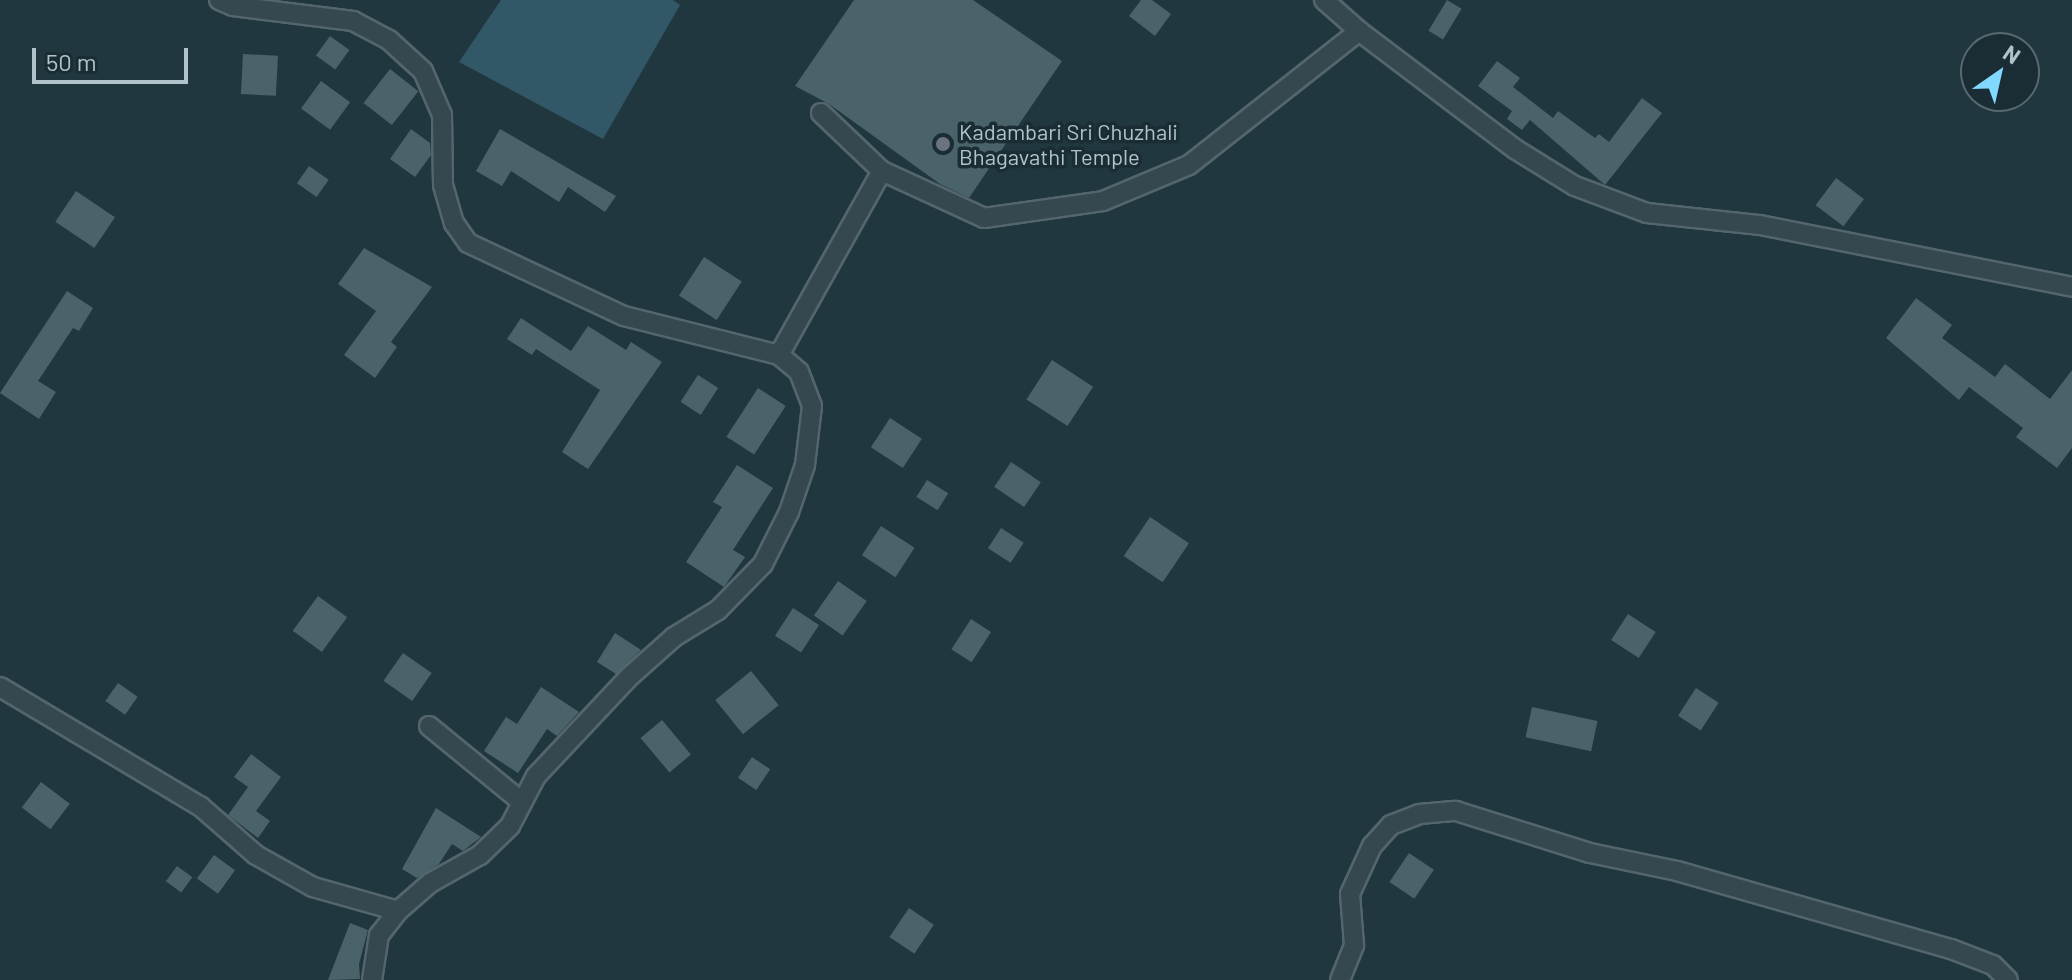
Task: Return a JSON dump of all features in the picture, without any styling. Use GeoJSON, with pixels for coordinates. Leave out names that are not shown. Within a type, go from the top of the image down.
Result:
{"type":"FeatureCollection","features":[{"type":"Feature","properties":{"kind":"street"},"geometry":{"type":"LineString","coordinates":[[219,0],[353,21],[389,40],[423,71],[442,115],[443,185],[454,223],[468,243],[624,316],[779,355],[799,372],[812,406],[805,465],[789,512],[763,564],[718,610],[674,637],[630,676],[536,776],[510,826],[480,855],[430,883],[398,911],[379,935],[372,980]]}},
{"type":"Feature","properties":{"kind":"street"},"geometry":{"type":"LineString","coordinates":[[1324,0],[1359,31],[1515,149],[1575,186],[1647,213],[1760,225],[2072,287]]}},
{"type":"Feature","properties":{"kind":"street"},"geometry":{"type":"LineString","coordinates":[[821,113],[882,171],[984,218],[1103,201],[1189,165],[1359,31]]}},
{"type":"Feature","properties":{"kind":"street"},"geometry":{"type":"LineString","coordinates":[[779,355],[882,171]]}},
{"type":"Feature","properties":{"kind":"street"},"geometry":{"type":"LineString","coordinates":[[0,687],[200,806],[256,855],[313,887],[398,911]]}},
{"type":"Feature","properties":{"kind":"street"},"geometry":{"type":"LineString","coordinates":[[429,726],[522,802]]}},
{"type":"Feature","properties":{"kind":"street"},"geometry":{"type":"LineString","coordinates":[[1340,980],[1354,945],[1350,894],[1372,846],[1391,825],[1419,814],[1456,811],[1590,853],[1677,871],[1951,949],[1993,965],[2008,980]]}},
{"type":"Feature","properties":{"kind":"water"},"geometry":{"type":"Polygon","coordinates":[[[501,0],[673,0],[680,5],[603,139],[459,62],[501,0]]]}},
{"type":"Feature","properties":{"kind":"building","name":"Kadambari Sri Chuzhali Bhagavathi Temple"},"geometry":{"type":"Polygon","coordinates":[[[854,0],[973,0],[1062,61],[969,198],[940,184],[829,104],[795,86],[854,0]]]}},
{"type":"Feature","properties":{"kind":"building"},"geometry":{"type":"Polygon","coordinates":[[[1141,0],[1152,0],[1171,14],[1155,36],[1129,16],[1141,0]]]}},
{"type":"Feature","properties":{"kind":"building"},"geometry":{"type":"Polygon","coordinates":[[[1447,0],[1462,9],[1443,40],[1428,31],[1447,0]]]}},
{"type":"Feature","properties":{"kind":"building"},"geometry":{"type":"Polygon","coordinates":[[[330,36],[349,50],[335,70],[316,55],[330,36]]]}},
{"type":"Feature","properties":{"kind":"building"},"geometry":{"type":"Polygon","coordinates":[[[243,54],[278,56],[276,96],[241,94],[243,54]]]}},
{"type":"Feature","properties":{"kind":"building"},"geometry":{"type":"Polygon","coordinates":[[[1497,61],[1520,78],[1513,87],[1553,118],[1558,111],[1595,138],[1599,134],[1609,142],[1642,98],[1662,113],[1605,185],[1530,120],[1522,130],[1507,119],[1512,111],[1478,86],[1497,61]]]}},
{"type":"Feature","properties":{"kind":"building"},"geometry":{"type":"Polygon","coordinates":[[[390,69],[418,91],[392,125],[364,103],[390,69]]]}},
{"type":"Feature","properties":{"kind":"building"},"geometry":{"type":"Polygon","coordinates":[[[321,81],[350,102],[330,130],[301,109],[321,81]]]}},
{"type":"Feature","properties":{"kind":"building"},"geometry":{"type":"Polygon","coordinates":[[[411,129],[430,143],[431,155],[415,177],[390,159],[411,129]]]}},
{"type":"Feature","properties":{"kind":"building"},"geometry":{"type":"Polygon","coordinates":[[[500,129],[616,196],[605,212],[568,187],[559,202],[511,171],[502,186],[476,171],[500,129]]]}},
{"type":"Feature","properties":{"kind":"building"},"geometry":{"type":"Polygon","coordinates":[[[309,166],[329,180],[317,197],[297,183],[309,166]]]}},
{"type":"Feature","properties":{"kind":"building"},"geometry":{"type":"Polygon","coordinates":[[[1836,178],[1864,199],[1843,226],[1816,205],[1836,178]]]}},
{"type":"Feature","properties":{"kind":"building"},"geometry":{"type":"Polygon","coordinates":[[[76,191],[115,217],[94,248],[55,222],[76,191]]]}},
{"type":"Feature","properties":{"kind":"building"},"geometry":{"type":"Polygon","coordinates":[[[364,248],[432,287],[391,342],[397,347],[375,378],[344,355],[376,311],[338,284],[364,248]]]}},
{"type":"Feature","properties":{"kind":"building"},"geometry":{"type":"Polygon","coordinates":[[[704,257],[742,282],[717,320],[679,296],[704,257]]]}},
{"type":"Feature","properties":{"kind":"building"},"geometry":{"type":"Polygon","coordinates":[[[67,291],[93,308],[79,331],[73,328],[38,381],[56,392],[39,419],[0,393],[67,291]]]}},
{"type":"Feature","properties":{"kind":"building"},"geometry":{"type":"Polygon","coordinates":[[[1916,298],[1952,325],[1942,338],[1995,377],[2005,364],[2050,399],[2072,370],[2072,448],[2057,468],[2016,437],[2023,428],[1969,387],[1959,400],[1886,338],[1916,298]]]}},
{"type":"Feature","properties":{"kind":"building"},"geometry":{"type":"Polygon","coordinates":[[[521,318],[571,351],[588,326],[626,350],[631,342],[662,362],[588,469],[562,452],[600,390],[536,349],[532,355],[507,339],[521,318]]]}},
{"type":"Feature","properties":{"kind":"building"},"geometry":{"type":"Polygon","coordinates":[[[1052,360],[1093,387],[1067,426],[1026,399],[1052,360]]]}},
{"type":"Feature","properties":{"kind":"building"},"geometry":{"type":"Polygon","coordinates":[[[698,375],[718,388],[701,415],[681,402],[698,375]]]}},
{"type":"Feature","properties":{"kind":"building"},"geometry":{"type":"Polygon","coordinates":[[[758,388],[786,406],[754,455],[726,437],[758,388]]]}},
{"type":"Feature","properties":{"kind":"building"},"geometry":{"type":"Polygon","coordinates":[[[890,418],[922,439],[903,468],[871,447],[890,418]]]}},
{"type":"Feature","properties":{"kind":"building"},"geometry":{"type":"Polygon","coordinates":[[[1011,462],[1041,482],[1024,507],[994,487],[1011,462]]]}},
{"type":"Feature","properties":{"kind":"building"},"geometry":{"type":"Polygon","coordinates":[[[737,465],[773,488],[733,550],[745,557],[724,587],[686,562],[722,507],[713,502],[737,465]]]}},
{"type":"Feature","properties":{"kind":"building"},"geometry":{"type":"Polygon","coordinates":[[[927,480],[948,493],[938,510],[916,497],[927,480]]]}},
{"type":"Feature","properties":{"kind":"building"},"geometry":{"type":"Polygon","coordinates":[[[1150,517],[1189,543],[1163,582],[1124,556],[1150,517]]]}},
{"type":"Feature","properties":{"kind":"building"},"geometry":{"type":"Polygon","coordinates":[[[881,526],[915,548],[895,577],[862,555],[881,526]]]}},
{"type":"Feature","properties":{"kind":"building"},"geometry":{"type":"Polygon","coordinates":[[[1001,528],[1024,543],[1011,563],[988,548],[1001,528]]]}},
{"type":"Feature","properties":{"kind":"building"},"geometry":{"type":"Polygon","coordinates":[[[838,581],[867,601],[843,635],[814,615],[838,581]]]}},
{"type":"Feature","properties":{"kind":"building"},"geometry":{"type":"Polygon","coordinates":[[[318,596],[347,617],[322,652],[293,631],[318,596]]]}},
{"type":"Feature","properties":{"kind":"building"},"geometry":{"type":"Polygon","coordinates":[[[793,608],[819,625],[801,653],[775,636],[793,608]]]}},
{"type":"Feature","properties":{"kind":"building"},"geometry":{"type":"Polygon","coordinates":[[[1628,614],[1656,632],[1639,658],[1611,640],[1628,614]]]}},
{"type":"Feature","properties":{"kind":"building"},"geometry":{"type":"Polygon","coordinates":[[[971,619],[991,632],[972,662],[951,649],[971,619]]]}},
{"type":"Feature","properties":{"kind":"building"},"geometry":{"type":"Polygon","coordinates":[[[615,633],[641,650],[616,674],[597,662],[615,633]]]}},
{"type":"Feature","properties":{"kind":"building"},"geometry":{"type":"Polygon","coordinates":[[[403,653],[432,673],[412,701],[383,681],[403,653]]]}},
{"type":"Feature","properties":{"kind":"building"},"geometry":{"type":"Polygon","coordinates":[[[751,671],[779,705],[743,734],[715,700],[751,671]]]}},
{"type":"Feature","properties":{"kind":"building"},"geometry":{"type":"Polygon","coordinates":[[[118,683],[138,697],[125,715],[105,701],[118,683]]]}},
{"type":"Feature","properties":{"kind":"building"},"geometry":{"type":"Polygon","coordinates":[[[541,687],[579,712],[557,736],[547,729],[518,773],[484,751],[506,717],[517,724],[541,687]]]}},
{"type":"Feature","properties":{"kind":"building"},"geometry":{"type":"Polygon","coordinates":[[[1696,688],[1719,703],[1701,730],[1678,716],[1696,688]]]}},
{"type":"Feature","properties":{"kind":"building"},"geometry":{"type":"Polygon","coordinates":[[[1532,707],[1598,721],[1591,751],[1526,737],[1532,707]]]}},
{"type":"Feature","properties":{"kind":"building"},"geometry":{"type":"Polygon","coordinates":[[[662,720],[691,754],[669,772],[641,738],[662,720]]]}},
{"type":"Feature","properties":{"kind":"building"},"geometry":{"type":"Polygon","coordinates":[[[251,754],[281,777],[256,811],[270,821],[258,838],[228,815],[248,787],[234,777],[251,754]]]}},
{"type":"Feature","properties":{"kind":"building"},"geometry":{"type":"Polygon","coordinates":[[[752,757],[770,769],[756,790],[738,778],[752,757]]]}},
{"type":"Feature","properties":{"kind":"building"},"geometry":{"type":"Polygon","coordinates":[[[41,782],[70,804],[50,829],[22,808],[41,782]]]}},
{"type":"Feature","properties":{"kind":"building"},"geometry":{"type":"Polygon","coordinates":[[[436,808],[481,837],[463,851],[452,844],[439,864],[417,878],[402,869],[436,808]]]}},
{"type":"Feature","properties":{"kind":"building"},"geometry":{"type":"Polygon","coordinates":[[[1409,853],[1434,870],[1414,899],[1389,882],[1409,853]]]}},
{"type":"Feature","properties":{"kind":"building"},"geometry":{"type":"Polygon","coordinates":[[[214,855],[235,870],[218,894],[197,878],[214,855]]]}},
{"type":"Feature","properties":{"kind":"building"},"geometry":{"type":"Polygon","coordinates":[[[177,866],[192,877],[181,893],[166,881],[177,866]]]}},
{"type":"Feature","properties":{"kind":"building"},"geometry":{"type":"Polygon","coordinates":[[[909,908],[934,925],[914,954],[889,937],[909,908]]]}},
{"type":"Feature","properties":{"kind":"building"},"geometry":{"type":"Polygon","coordinates":[[[350,923],[368,930],[359,964],[360,979],[328,980],[350,923]]]}},
{"type":"Feature","properties":{"kind":"place","name":"Kadambari Sri Chuzhali Bhagavathi Temple"},"geometry":{"type":"Point","coordinates":[943,144]}}]}
